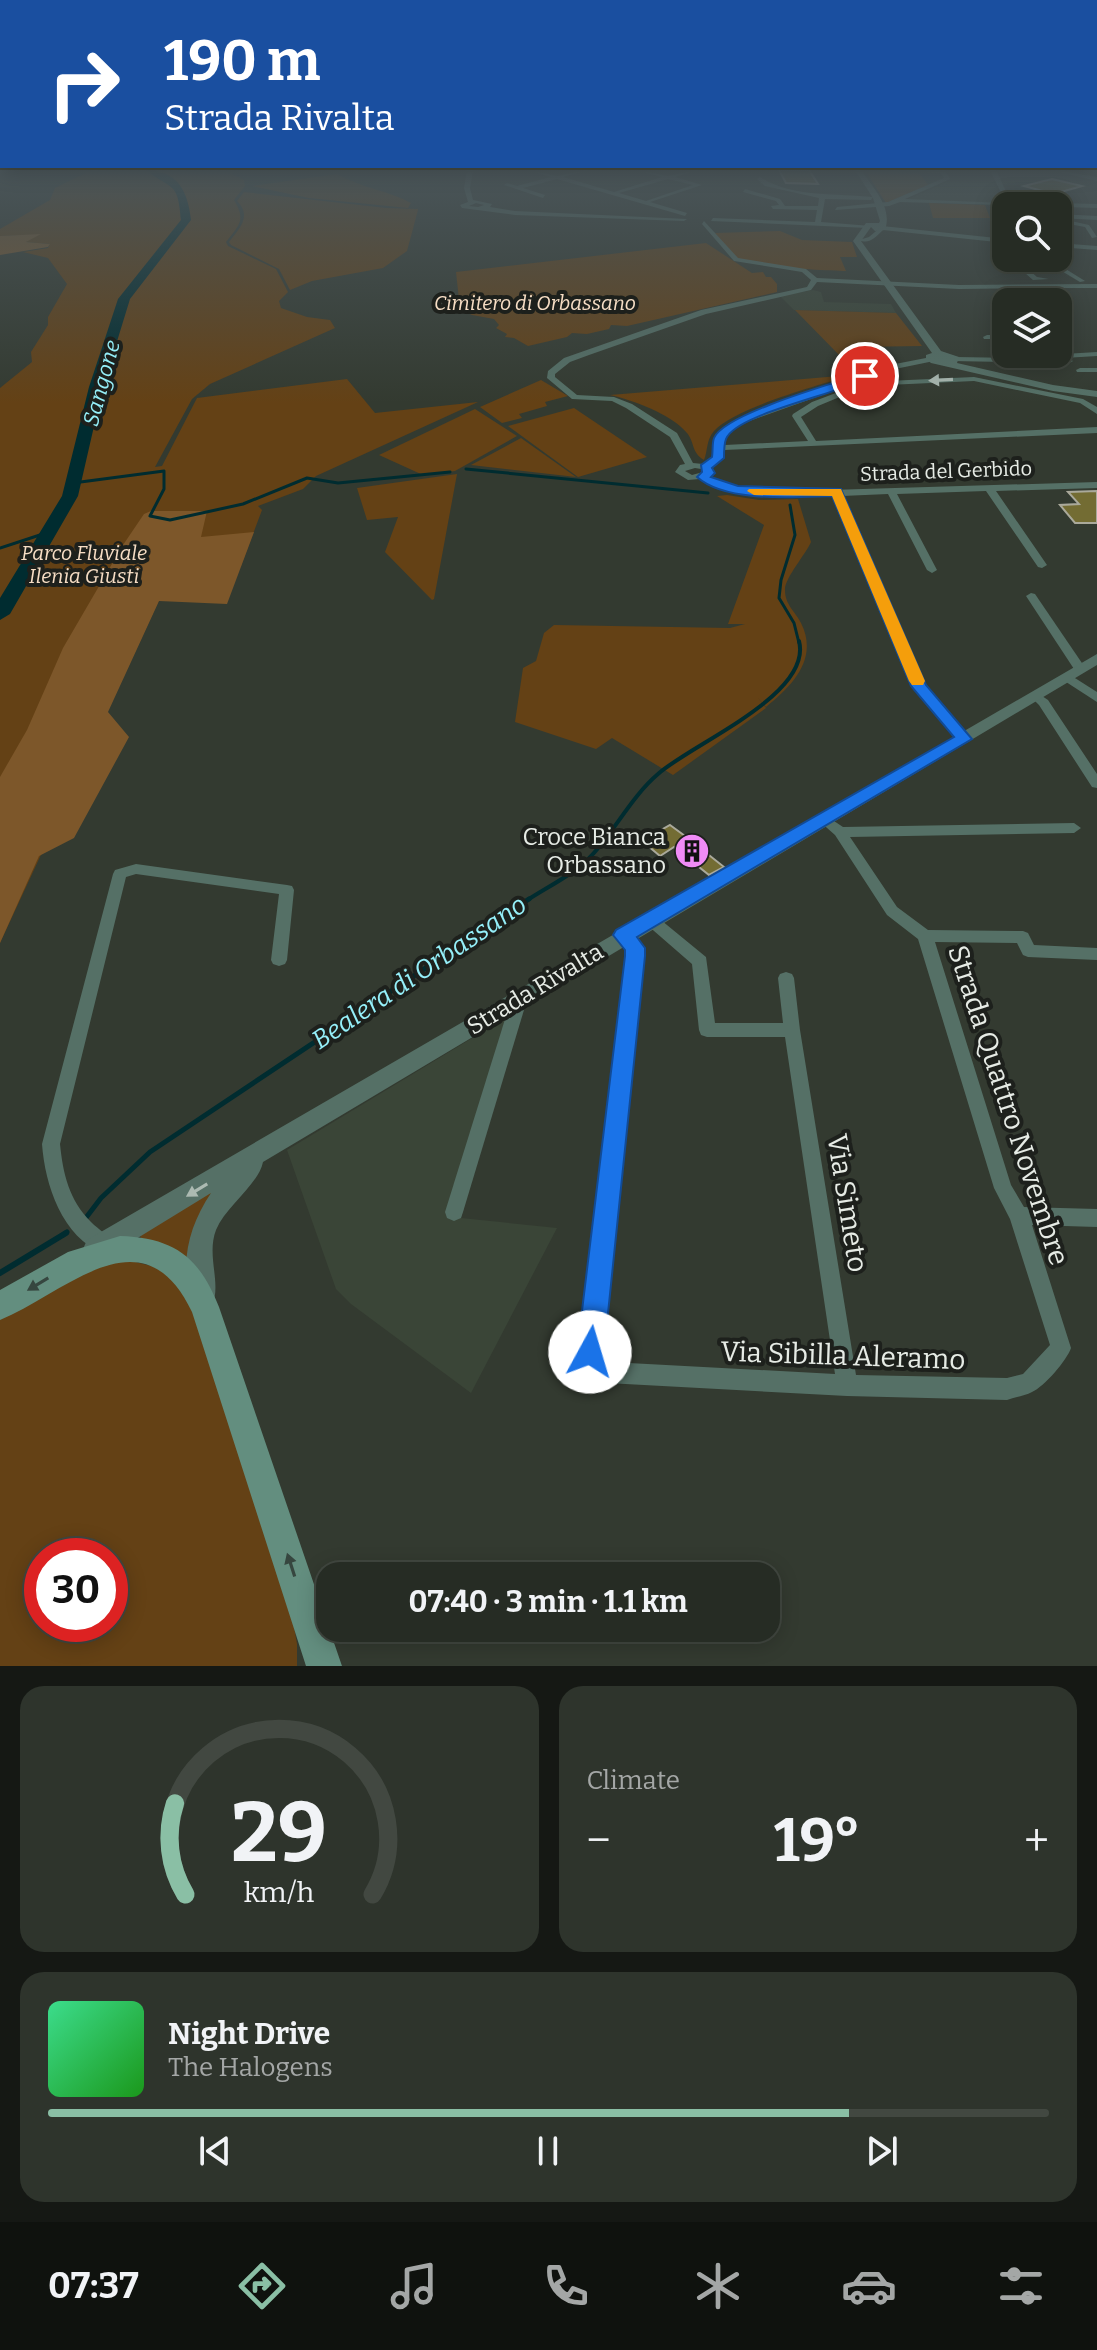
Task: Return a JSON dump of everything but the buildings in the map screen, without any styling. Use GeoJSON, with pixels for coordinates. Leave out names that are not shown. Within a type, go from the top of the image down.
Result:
{"type":"FeatureCollection","features":[{"type":"Feature","properties":{"kind":"main road"},"geometry":{"type":"LineString","coordinates":[[0,1306],[76,1261],[121,1248],[147,1249],[174,1262],[190,1278],[205,1307],[324,1666]]}},
{"type":"Feature","properties":{"kind":"main road"},"geometry":{"type":"LineString","coordinates":[[306,1666],[309,1620]]}},
{"type":"Feature","properties":{"kind":"street"},"geometry":{"type":"LineString","coordinates":[[725,248],[736,260],[804,270],[814,279],[993,287],[1064,283]]}},
{"type":"Feature","properties":{"kind":"street"},"geometry":{"type":"LineString","coordinates":[[865,248],[935,357]]}},
{"type":"Feature","properties":{"kind":"street"},"geometry":{"type":"LineString","coordinates":[[1072,265],[1086,280],[1084,284]]}},
{"type":"Feature","properties":{"kind":"street"},"geometry":{"type":"LineString","coordinates":[[867,281],[878,270]]}},
{"type":"Feature","properties":{"kind":"street"},"geometry":{"type":"LineString","coordinates":[[1027,272],[1035,279],[1097,286]]}},
{"type":"Feature","properties":{"kind":"street"},"geometry":{"type":"LineString","coordinates":[[1065,272],[1084,284]]}},
{"type":"Feature","properties":{"kind":"street"},"geometry":{"type":"LineString","coordinates":[[814,279],[887,283]]}},
{"type":"Feature","properties":{"kind":"street","name":"Strada del Gerbido"},"geometry":{"type":"LineString","coordinates":[[814,279],[809,289],[704,312],[586,353],[556,367],[550,376],[575,397],[618,400],[646,416],[674,435],[690,465],[720,486],[738,490],[797,494],[1097,485]]}},
{"type":"Feature","properties":{"kind":"street"},"geometry":{"type":"LineString","coordinates":[[1040,285],[1044,288]]}},
{"type":"Feature","properties":{"kind":"street"},"geometry":{"type":"LineString","coordinates":[[987,337],[992,337]]}},
{"type":"Feature","properties":{"kind":"street"},"geometry":{"type":"LineString","coordinates":[[1072,355],[1096,355]]}},
{"type":"Feature","properties":{"kind":"street"},"geometry":{"type":"LineString","coordinates":[[704,472],[718,458],[720,438],[730,427],[776,406],[893,367],[935,357],[1011,379],[1097,394]]}},
{"type":"Feature","properties":{"kind":"street"},"geometry":{"type":"LineString","coordinates":[[953,361],[992,359]]}},
{"type":"Feature","properties":{"kind":"street"},"geometry":{"type":"LineString","coordinates":[[814,444],[796,416],[815,404],[865,384],[974,379],[1083,401],[1097,411]]}},
{"type":"Feature","properties":{"kind":"street"},"geometry":{"type":"LineString","coordinates":[[718,448],[1097,430]]}},
{"type":"Feature","properties":{"kind":"street"},"geometry":{"type":"LineString","coordinates":[[989,488],[1042,565]]}},
{"type":"Feature","properties":{"kind":"street"},"geometry":{"type":"LineString","coordinates":[[891,491],[932,570]]}},
{"type":"Feature","properties":{"kind":"street"},"geometry":{"type":"LineString","coordinates":[[836,492],[919,686],[964,739]]}},
{"type":"Feature","properties":{"kind":"street"},"geometry":{"type":"LineString","coordinates":[[1031,596],[1074,673],[1097,698]]}},
{"type":"Feature","properties":{"kind":"street","name":"Strada Rivalta"},"geometry":{"type":"LineString","coordinates":[[76,1261],[519,1000],[623,935],[833,826],[964,739],[1097,659]]}},
{"type":"Feature","properties":{"kind":"street"},"geometry":{"type":"LineString","coordinates":[[1036,696],[1044,703],[1097,784]]}},
{"type":"Feature","properties":{"kind":"street"},"geometry":{"type":"LineString","coordinates":[[833,826],[1074,828]]}},
{"type":"Feature","properties":{"kind":"street","name":"Strada Quattro Novembre"},"geometry":{"type":"LineString","coordinates":[[833,826],[892,911],[925,936],[1003,1188],[1019,1216],[1061,1348]]}},
{"type":"Feature","properties":{"kind":"street"},"geometry":{"type":"LineString","coordinates":[[104,1245],[82,1230],[71,1217],[57,1183],[51,1144],[120,874],[136,869],[287,890],[279,960]]}},
{"type":"Feature","properties":{"kind":"street"},"geometry":{"type":"LineString","coordinates":[[651,920],[700,961],[707,1030],[792,1030]]}},
{"type":"Feature","properties":{"kind":"street","name":"Via Sibilla Aleramo"},"geometry":{"type":"LineString","coordinates":[[623,935],[635,948],[635,956],[590,1352],[593,1363],[607,1372],[847,1385],[1007,1389],[1029,1383],[1061,1348]]}},
{"type":"Feature","properties":{"kind":"street"},"geometry":{"type":"LineString","coordinates":[[925,936],[1023,937],[1028,951],[1097,954]]}},
{"type":"Feature","properties":{"kind":"street","name":"Via Simeto"},"geometry":{"type":"LineString","coordinates":[[786,978],[847,1385]]}},
{"type":"Feature","properties":{"kind":"street"},"geometry":{"type":"LineString","coordinates":[[454,1212],[519,1000]]}},
{"type":"Feature","properties":{"kind":"street","name":"Strada Rivalta"},"geometry":{"type":"LineString","coordinates":[[205,1307],[198,1254],[205,1225],[224,1194],[264,1150]]}},
{"type":"Feature","properties":{"kind":"street"},"geometry":{"type":"LineString","coordinates":[[1019,1216],[1097,1218]]}},
{"type":"Feature","properties":{"kind":"shaded area"},"geometry":{"type":"Polygon","coordinates":[[[0,248],[44,248],[0,255],[0,248]]]}},
{"type":"Feature","properties":{"kind":"shaded area"},"geometry":{"type":"Polygon","coordinates":[[[813,290],[821,292],[824,302],[891,304],[896,313],[794,310],[780,296],[813,290]]]}},
{"type":"Feature","properties":{"kind":"shaded area"},"geometry":{"type":"Polygon","coordinates":[[[151,511],[207,511],[201,537],[254,532],[227,604],[159,601],[108,712],[129,737],[74,838],[39,856],[0,943],[0,777],[27,730],[63,648],[123,545],[144,514],[151,511]]]}},
{"type":"Feature","properties":{"kind":"shaded area"},"geometry":{"type":"Polygon","coordinates":[[[522,1008],[461,1218],[557,1228],[471,1393],[351,1304],[336,1289],[287,1150],[522,1008]]]}},
{"type":"Feature","properties":{"kind":"green space","name":"Parco Fluviale Ilenia Giusti"},"geometry":{"type":"Polygon","coordinates":[[[48,248],[232,248],[276,269],[288,292],[279,301],[281,308],[307,317],[330,320],[335,328],[210,384],[192,399],[155,467],[162,466],[197,398],[347,379],[375,413],[478,402],[316,476],[303,489],[258,506],[262,510],[241,566],[167,583],[0,943],[0,388],[32,362],[31,352],[67,284],[48,258],[23,252],[48,248]]]}},
{"type":"Feature","properties":{"kind":"green space"},"geometry":{"type":"Polygon","coordinates":[[[236,248],[408,248],[383,268],[312,281],[290,290],[279,269],[236,248]]]}},
{"type":"Feature","properties":{"kind":"green space","name":"Cimitero di Orbassano"},"geometry":{"type":"Polygon","coordinates":[[[665,248],[713,248],[752,273],[763,272],[766,277],[771,277],[777,284],[777,292],[627,326],[611,325],[609,329],[587,334],[572,333],[567,337],[528,346],[505,337],[507,334],[496,328],[499,325],[494,319],[460,309],[456,272],[665,248]]]}},
{"type":"Feature","properties":{"kind":"green space"},"geometry":{"type":"Polygon","coordinates":[[[727,248],[854,248],[857,257],[840,257],[846,271],[789,268],[737,258],[727,248]]]}},
{"type":"Feature","properties":{"kind":"green space"},"geometry":{"type":"Polygon","coordinates":[[[795,310],[896,313],[922,346],[855,347],[863,355],[840,356],[795,310]]]}},
{"type":"Feature","properties":{"kind":"green space"},"geometry":{"type":"Polygon","coordinates":[[[851,375],[778,398],[724,422],[711,434],[704,460],[680,426],[640,404],[610,395],[851,375]]]}},
{"type":"Feature","properties":{"kind":"green space"},"geometry":{"type":"Polygon","coordinates":[[[541,380],[568,396],[545,402],[547,406],[519,414],[522,418],[502,423],[480,407],[541,380]]]}},
{"type":"Feature","properties":{"kind":"green space"},"geometry":{"type":"Polygon","coordinates":[[[574,408],[647,457],[578,477],[508,426],[574,408]]]}},
{"type":"Feature","properties":{"kind":"green space"},"geometry":{"type":"Polygon","coordinates":[[[475,409],[517,436],[455,471],[423,475],[379,455],[475,409]]]}},
{"type":"Feature","properties":{"kind":"green space"},"geometry":{"type":"Polygon","coordinates":[[[521,438],[576,477],[471,465],[521,438]]]}},
{"type":"Feature","properties":{"kind":"green space"},"geometry":{"type":"Polygon","coordinates":[[[457,474],[432,600],[385,552],[398,517],[367,520],[357,488],[457,474]]]}},
{"type":"Feature","properties":{"kind":"green space"},"geometry":{"type":"Polygon","coordinates":[[[717,496],[759,500],[798,499],[811,542],[791,573],[785,590],[806,636],[807,648],[800,671],[785,690],[766,707],[758,698],[766,708],[673,775],[612,738],[596,749],[515,722],[523,668],[536,661],[544,633],[554,625],[730,628],[745,624],[728,624],[764,525],[717,496]]]}},
{"type":"Feature","properties":{"kind":"green space"},"geometry":{"type":"Polygon","coordinates":[[[214,1182],[216,1193],[191,1263],[141,1239],[140,1234],[214,1182]]]}},
{"type":"Feature","properties":{"kind":"green space"},"geometry":{"type":"Polygon","coordinates":[[[120,1258],[167,1270],[195,1313],[291,1609],[297,1666],[0,1666],[0,1319],[78,1270],[120,1258]]]}},
{"type":"Feature","properties":{"kind":"waterway","name":"Sangone"},"geometry":{"type":"LineString","coordinates":[[0,614],[70,496],[96,387],[124,299],[164,248]]}},
{"type":"Feature","properties":{"kind":"waterway"},"geometry":{"type":"LineString","coordinates":[[466,469],[708,493]]}},
{"type":"Feature","properties":{"kind":"waterway"},"geometry":{"type":"LineString","coordinates":[[73,483],[164,471],[164,489],[150,516],[170,520],[243,504],[307,478],[338,483],[450,472]]}},
{"type":"Feature","properties":{"kind":"waterway","name":"Bealera di Orbassano"},"geometry":{"type":"LineString","coordinates":[[790,505],[795,535],[781,580],[779,598],[794,623],[799,643]]}},
{"type":"Feature","properties":{"kind":"waterway"},"geometry":{"type":"LineString","coordinates":[[0,548],[46,533]]}},
{"type":"Feature","properties":{"kind":"waterway","name":"Bealera di Orbassano"},"geometry":{"type":"LineString","coordinates":[[526,901],[585,862],[658,774],[769,699],[788,680],[798,661],[799,643]]}},
{"type":"Feature","properties":{"kind":"waterway","name":"Bealera di Orbassano"},"geometry":{"type":"LineString","coordinates":[[85,1219],[101,1198],[150,1152],[526,901]]}},
{"type":"Feature","properties":{"kind":"waterway","name":"Bealera di Orbassano"},"geometry":{"type":"LineString","coordinates":[[0,1273],[64,1234]]}},
{"type":"Feature","properties":{"kind":"slow traffic"},"geometry":{"type":"LineString","coordinates":[[754,491],[797,494],[836,492],[917,681]]}},
{"type":"Feature","properties":{"kind":"place","name":"Croce Bianca Orbassano"},"geometry":{"type":"Point","coordinates":[692,851]}},
{"type":"Feature","properties":{"kind":"route"},"geometry":{"type":"LineString","coordinates":[[590,1352],[635,956],[633,944],[623,935],[964,739],[919,686],[836,492],[797,494],[738,490],[720,486],[703,477],[709,473],[705,467],[718,458],[720,438],[730,427],[776,406],[865,376]]}}]}
